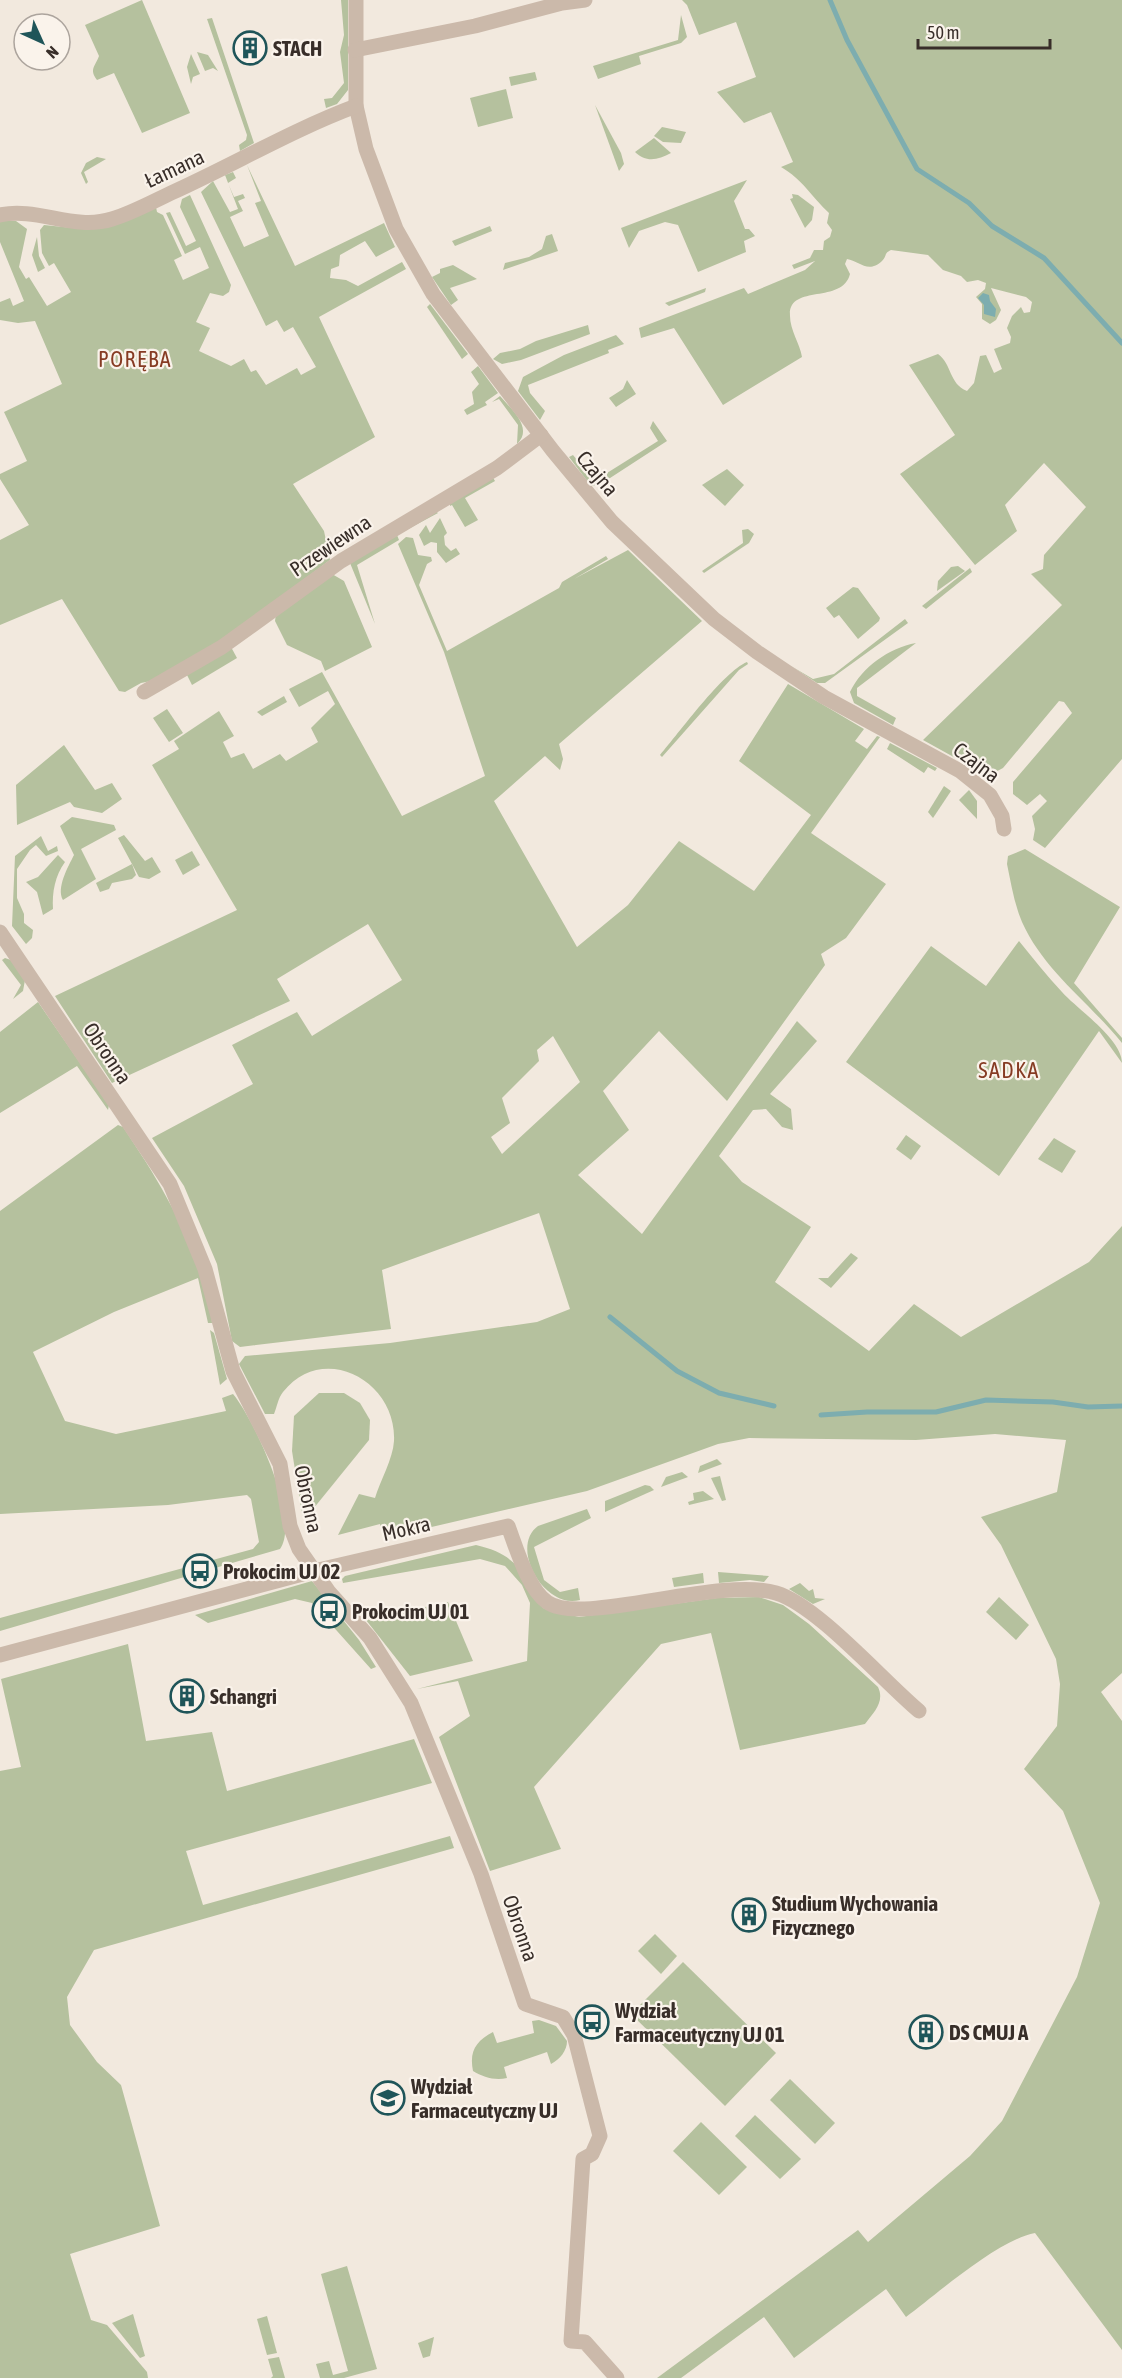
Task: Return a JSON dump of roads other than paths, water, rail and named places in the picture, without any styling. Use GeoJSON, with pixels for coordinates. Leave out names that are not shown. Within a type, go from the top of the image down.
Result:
{"type":"FeatureCollection","features":[{"type":"Feature","properties":{"kind":"street","name":"Czajna"},"geometry":{"type":"LineString","coordinates":[[356,0],[356,106],[366,149],[382,195],[419,273],[540,435],[612,522],[714,619],[749,647],[814,691],[960,771],[990,795],[1002,816],[1004,829]]}},
{"type":"Feature","properties":{"kind":"street"},"geometry":{"type":"LineString","coordinates":[[356,50],[475,26],[562,3],[585,0]]}},
{"type":"Feature","properties":{"kind":"street","name":"Łamana"},"geometry":{"type":"LineString","coordinates":[[0,215],[26,213],[85,224],[111,219],[207,176],[315,122],[356,106]]}},
{"type":"Feature","properties":{"kind":"street","name":"Przewiewna"},"geometry":{"type":"LineString","coordinates":[[144,693],[222,646],[341,561],[497,468],[540,435]]}},
{"type":"Feature","properties":{"kind":"street","name":"Obronna"},"geometry":{"type":"LineString","coordinates":[[0,932],[170,1184],[206,1269],[232,1371],[280,1464],[290,1526],[298,1549],[370,1638],[411,1702],[481,1874],[525,2004],[563,2017],[574,2035],[600,2136],[592,2154],[583,2159],[571,2341],[585,2342],[617,2378]]}},
{"type":"Feature","properties":{"kind":"street","name":"Mokra"},"geometry":{"type":"LineString","coordinates":[[0,1655],[314,1571],[508,1526],[537,1592],[548,1604],[579,1612],[724,1589],[772,1592],[787,1597],[817,1618],[920,1711]]}},
{"type":"Feature","properties":{"kind":"water"},"geometry":{"type":"Polygon","coordinates":[[[983,293],[989,295],[996,309],[995,317],[984,314],[984,305],[978,298],[983,293]]]}},
{"type":"Feature","properties":{"kind":"waterway"},"geometry":{"type":"LineString","coordinates":[[830,0],[847,40],[917,169],[969,203],[992,226],[1044,258],[1122,343]]}},
{"type":"Feature","properties":{"kind":"waterway"},"geometry":{"type":"LineString","coordinates":[[610,1317],[677,1371],[719,1393],[774,1406]]}},
{"type":"Feature","properties":{"kind":"waterway"},"geometry":{"type":"LineString","coordinates":[[821,1415],[936,1412],[986,1400],[1053,1402],[1088,1407],[1122,1406]]}},
{"type":"Feature","properties":{"kind":"place","name":"STACH"},"geometry":{"type":"Point","coordinates":[250,48]}},
{"type":"Feature","properties":{"kind":"place","name":"Prokocim UJ 02"},"geometry":{"type":"Point","coordinates":[200,1571]}},
{"type":"Feature","properties":{"kind":"place","name":"Prokocim UJ 01"},"geometry":{"type":"Point","coordinates":[329,1611]}},
{"type":"Feature","properties":{"kind":"place","name":"Schangri"},"geometry":{"type":"Point","coordinates":[187,1696]}},
{"type":"Feature","properties":{"kind":"place","name":"Studium Wychowania Fizycznego"},"geometry":{"type":"Point","coordinates":[749,1915]}},
{"type":"Feature","properties":{"kind":"place","name":"Wydział Farmaceutyczny UJ 01"},"geometry":{"type":"Point","coordinates":[592,2022]}},
{"type":"Feature","properties":{"kind":"place","name":"DS CMUJ A"},"geometry":{"type":"Point","coordinates":[926,2032]}},
{"type":"Feature","properties":{"kind":"place","name":"Wydział Farmaceutyczny UJ"},"geometry":{"type":"Point","coordinates":[388,2098]}},
{"type":"Feature","properties":{"kind":"district","name":"PORĘBA"},"geometry":{"type":"Point","coordinates":[135,359]}},
{"type":"Feature","properties":{"kind":"district","name":"SADKA"},"geometry":{"type":"Point","coordinates":[1009,1070]}}]}
